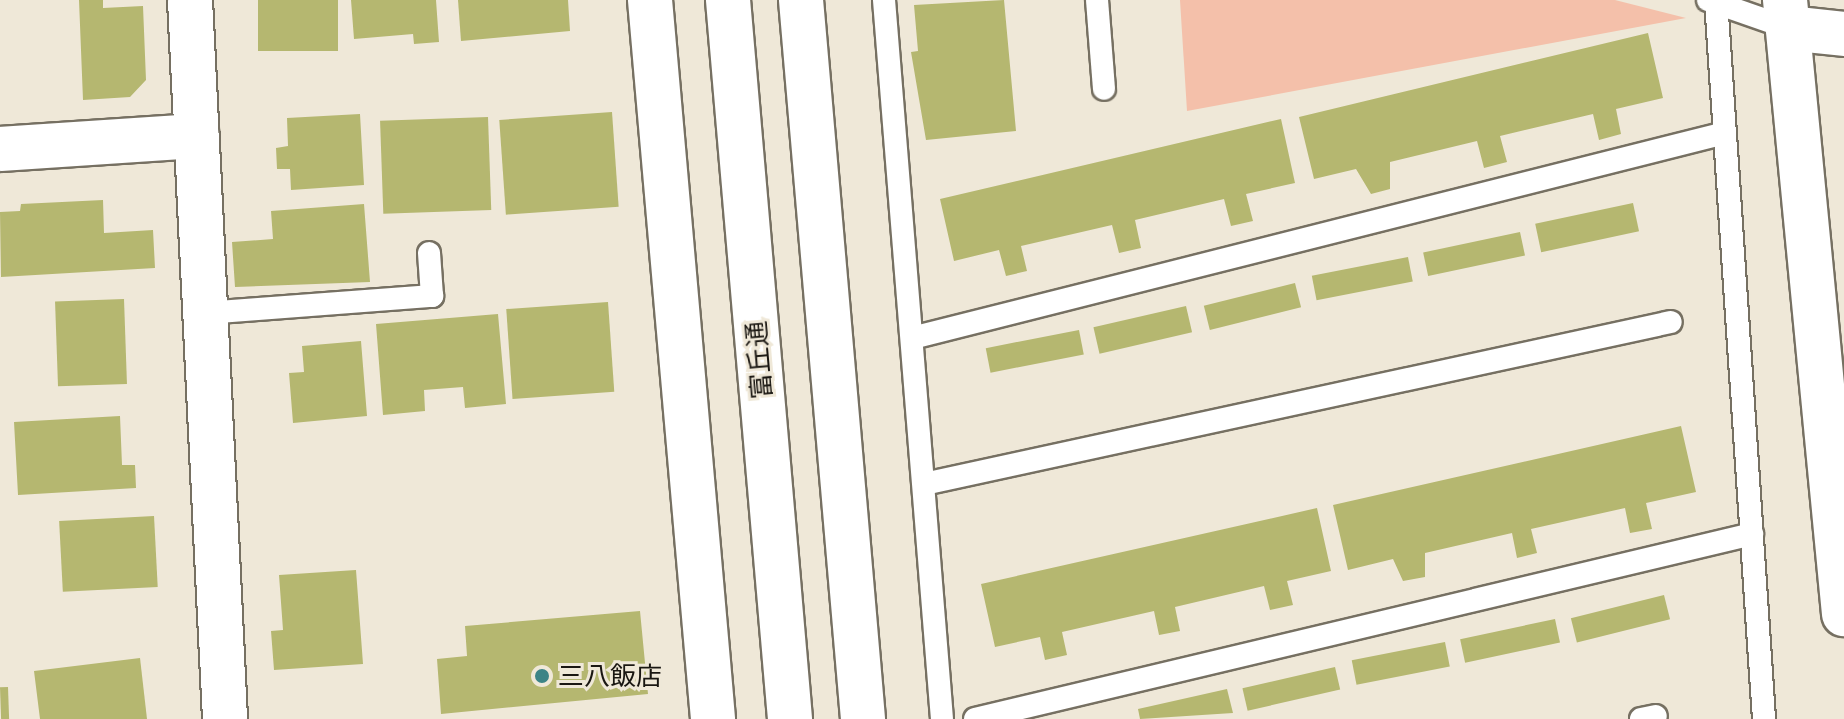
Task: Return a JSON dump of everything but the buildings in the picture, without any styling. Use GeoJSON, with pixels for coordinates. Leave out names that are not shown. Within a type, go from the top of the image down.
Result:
{"type":"FeatureCollection","features":[{"type":"Feature","properties":{"kind":"street"},"geometry":{"type":"LineString","coordinates":[[190,0],[225,719]]}},
{"type":"Feature","properties":{"kind":"street"},"geometry":{"type":"LineString","coordinates":[[650,0],[713,719]]}},
{"type":"Feature","properties":{"kind":"street","name":"富丘通"},"geometry":{"type":"LineString","coordinates":[[728,0],[790,719]]}},
{"type":"Feature","properties":{"kind":"street"},"geometry":{"type":"LineString","coordinates":[[801,0],[863,719]]}},
{"type":"Feature","properties":{"kind":"street"},"geometry":{"type":"LineString","coordinates":[[1844,34],[1786,14],[1844,614]]}},
{"type":"Feature","properties":{"kind":"street"},"geometry":{"type":"LineString","coordinates":[[0,149],[197,136]]}},
{"type":"Feature","properties":{"kind":"lane"},"geometry":{"type":"LineString","coordinates":[[884,0],[942,719]]}},
{"type":"Feature","properties":{"kind":"lane"},"geometry":{"type":"LineString","coordinates":[[1097,0],[1104,89]]}},
{"type":"Feature","properties":{"kind":"lane"},"geometry":{"type":"LineString","coordinates":[[1764,719],[1725,133],[1713,1],[1786,14]]}},
{"type":"Feature","properties":{"kind":"lane"},"geometry":{"type":"LineString","coordinates":[[912,338],[1725,133]]}},
{"type":"Feature","properties":{"kind":"lane"},"geometry":{"type":"LineString","coordinates":[[205,313],[432,296],[429,253]]}},
{"type":"Feature","properties":{"kind":"lane"},"geometry":{"type":"LineString","coordinates":[[924,484],[1671,322]]}},
{"type":"Feature","properties":{"kind":"lane"},"geometry":{"type":"LineString","coordinates":[[975,719],[1752,534]]}},
{"type":"Feature","properties":{"kind":"shaded area"},"geometry":{"type":"Polygon","coordinates":[[[1180,0],[1615,0],[1686,18],[1187,111],[1180,0]]]}},
{"type":"Feature","properties":{"kind":"place","name":"三八飯店"},"geometry":{"type":"Point","coordinates":[542,676]}}]}
